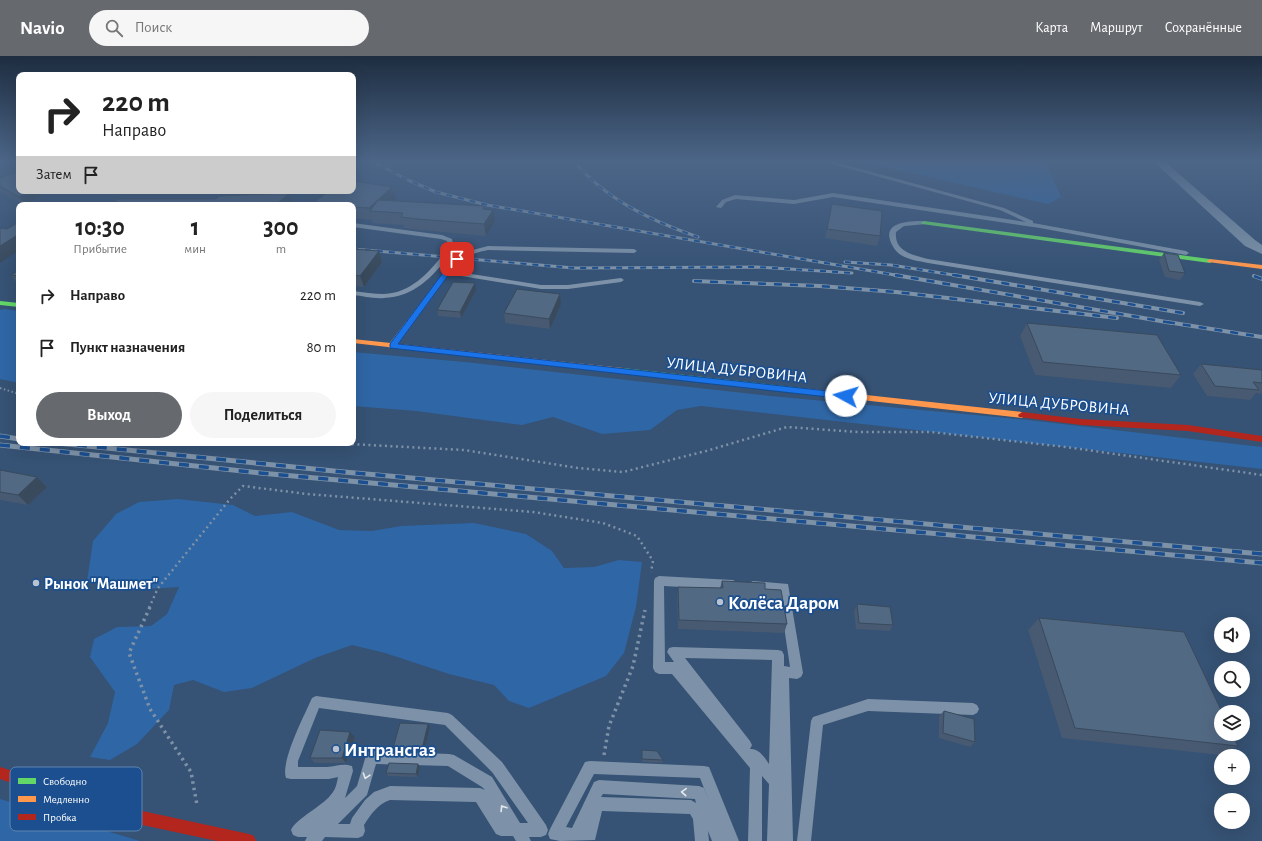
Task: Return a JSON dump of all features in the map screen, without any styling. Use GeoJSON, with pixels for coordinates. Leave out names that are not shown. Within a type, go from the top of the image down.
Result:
{"type":"FeatureCollection","features":[{"type":"Feature","properties":{"kind":"main road"},"geometry":{"type":"LineString","coordinates":[[924,223],[1262,267]]}},
{"type":"Feature","properties":{"kind":"main road"},"geometry":{"type":"LineString","coordinates":[[0,303],[16,305]]}},
{"type":"Feature","properties":{"kind":"main road","name":"УЛИЦА ДУБРОВИНА"},"geometry":{"type":"LineString","coordinates":[[356,342],[1081,422],[1188,428],[1262,439]]}},
{"type":"Feature","properties":{"kind":"main road"},"geometry":{"type":"LineString","coordinates":[[0,773],[10,776]]}},
{"type":"Feature","properties":{"kind":"main road"},"geometry":{"type":"LineString","coordinates":[[142,818],[248,841]]}},
{"type":"Feature","properties":{"kind":"street"},"geometry":{"type":"LineString","coordinates":[[1198,197],[1250,244],[1262,250]]}},
{"type":"Feature","properties":{"kind":"lane"},"geometry":{"type":"LineString","coordinates":[[719,207],[724,201],[735,197],[794,202],[823,197]]}},
{"type":"Feature","properties":{"kind":"lane"},"geometry":{"type":"LineString","coordinates":[[843,197],[1040,226],[1262,267]]}},
{"type":"Feature","properties":{"kind":"lane"},"geometry":{"type":"LineString","coordinates":[[957,197],[1002,209],[1040,226]]}},
{"type":"Feature","properties":{"kind":"lane"},"geometry":{"type":"LineString","coordinates":[[924,223],[912,223],[897,226],[892,237],[895,246],[905,254],[928,261],[1200,304]]}},
{"type":"Feature","properties":{"kind":"lane"},"geometry":{"type":"LineString","coordinates":[[356,224],[442,237],[450,240],[451,248],[444,258],[416,287],[403,294],[387,296],[356,293]]}},
{"type":"Feature","properties":{"kind":"lane"},"geometry":{"type":"LineString","coordinates":[[392,346],[457,259],[471,252],[488,248],[634,251]]}},
{"type":"Feature","properties":{"kind":"lane"},"geometry":{"type":"LineString","coordinates":[[447,272],[541,287],[568,286],[620,280]]}},
{"type":"Feature","properties":{"kind":"lane"},"geometry":{"type":"LineString","coordinates":[[755,841],[756,766],[675,668],[659,668],[659,581],[784,587],[797,673],[783,672],[786,841]]}},
{"type":"Feature","properties":{"kind":"lane"},"geometry":{"type":"LineString","coordinates":[[774,841],[778,654],[673,652],[775,781]]}},
{"type":"Feature","properties":{"kind":"lane"},"geometry":{"type":"LineString","coordinates":[[316,702],[448,719],[497,767],[541,830],[501,829],[480,795],[398,792],[379,798],[370,805],[357,823],[358,831],[322,830],[298,830],[322,813],[339,796],[348,771],[334,771],[329,773],[291,773],[292,761],[316,702]]}},
{"type":"Feature","properties":{"kind":"lane"},"geometry":{"type":"LineString","coordinates":[[804,841],[817,721],[868,705],[973,709]]}},
{"type":"Feature","properties":{"kind":"lane"},"geometry":{"type":"LineString","coordinates":[[312,841],[362,790],[372,757],[449,760],[487,782],[524,841]]}},
{"type":"Feature","properties":{"kind":"lane"},"geometry":{"type":"LineString","coordinates":[[702,841],[700,818],[695,809],[691,807],[597,804],[590,835],[574,838],[555,834],[590,767],[597,767],[704,772],[732,841]]}},
{"type":"Feature","properties":{"kind":"lane"},"geometry":{"type":"LineString","coordinates":[[574,838],[599,787],[699,793],[719,841]]}},
{"type":"Feature","properties":{"kind":"path"},"geometry":{"type":"LineString","coordinates":[[0,388],[16,393]]}},
{"type":"Feature","properties":{"kind":"path"},"geometry":{"type":"LineString","coordinates":[[356,444],[464,450],[578,468],[623,472],[706,451],[787,427],[858,432],[931,432],[1066,447],[1262,475]]}},
{"type":"Feature","properties":{"kind":"path"},"geometry":{"type":"LineString","coordinates":[[203,831],[191,772],[150,709],[129,652],[158,588],[230,499],[243,486],[307,494],[533,512],[603,523],[637,536],[652,560],[650,574]]}},
{"type":"Feature","properties":{"kind":"path"},"geometry":{"type":"LineString","coordinates":[[604,757],[609,726],[633,666],[645,608]]}},
{"type":"Feature","properties":{"kind":"shaded area"},"geometry":{"type":"Polygon","coordinates":[[[1016,197],[1061,197],[1048,204],[1016,197]]]}},
{"type":"Feature","properties":{"kind":"shaded area"},"geometry":{"type":"Polygon","coordinates":[[[0,310],[16,311],[16,382],[0,379],[0,310]]]}},
{"type":"Feature","properties":{"kind":"shaded area"},"geometry":{"type":"Polygon","coordinates":[[[356,352],[465,362],[771,396],[1028,420],[1262,447],[1262,469],[701,406],[677,410],[650,430],[602,434],[553,417],[522,425],[416,411],[356,406],[356,352]]]}},
{"type":"Feature","properties":{"kind":"shaded area"},"geometry":{"type":"Polygon","coordinates":[[[178,499],[233,505],[255,516],[292,512],[339,530],[372,531],[401,526],[474,523],[526,534],[552,551],[564,568],[594,567],[619,560],[642,562],[636,607],[624,653],[606,676],[529,708],[509,701],[494,685],[449,674],[385,653],[352,645],[315,658],[252,688],[224,692],[193,680],[174,685],[169,710],[137,744],[110,760],[90,757],[108,723],[115,692],[90,657],[94,639],[117,627],[151,626],[167,614],[179,587],[131,590],[87,581],[93,541],[116,514],[139,502],[178,499]]]}},
{"type":"Feature","properties":{"kind":"shaded area"},"geometry":{"type":"Polygon","coordinates":[[[0,799],[10,802],[10,831],[107,831],[140,841],[0,841],[0,799]]]}},
{"type":"Feature","properties":{"kind":"building"},"geometry":{"type":"Polygon","coordinates":[[[218,197],[285,197],[279,202],[114,202],[118,199],[216,199],[218,197]]]}},
{"type":"Feature","properties":{"kind":"building"},"geometry":{"type":"Polygon","coordinates":[[[321,197],[381,197],[369,208],[356,207],[356,202],[314,202],[321,197]]]}},
{"type":"Feature","properties":{"kind":"building"},"geometry":{"type":"Polygon","coordinates":[[[378,200],[484,206],[483,209],[493,210],[484,224],[417,219],[401,217],[403,213],[370,211],[378,200]]]}},
{"type":"Feature","properties":{"kind":"building"},"geometry":{"type":"Polygon","coordinates":[[[832,204],[882,211],[880,236],[827,229],[832,204]]]}},
{"type":"Feature","properties":{"kind":"building"},"geometry":{"type":"Polygon","coordinates":[[[16,224],[16,236],[0,246],[0,228],[7,229],[16,224]]]}},
{"type":"Feature","properties":{"kind":"building"},"geometry":{"type":"Polygon","coordinates":[[[356,249],[379,251],[360,276],[356,275],[356,249]]]}},
{"type":"Feature","properties":{"kind":"building"},"geometry":{"type":"Polygon","coordinates":[[[1164,253],[1178,255],[1185,273],[1169,271],[1164,253]]]}},
{"type":"Feature","properties":{"kind":"building"},"geometry":{"type":"Polygon","coordinates":[[[453,282],[475,283],[460,312],[437,310],[453,282]]]}},
{"type":"Feature","properties":{"kind":"building"},"geometry":{"type":"Polygon","coordinates":[[[517,289],[560,294],[549,319],[504,313],[517,289]]]}},
{"type":"Feature","properties":{"kind":"building"},"geometry":{"type":"Polygon","coordinates":[[[1027,323],[1157,335],[1181,375],[1043,362],[1027,323]]]}},
{"type":"Feature","properties":{"kind":"building"},"geometry":{"type":"Polygon","coordinates":[[[1201,364],[1262,370],[1262,383],[1253,382],[1259,390],[1215,386],[1201,364]]]}},
{"type":"Feature","properties":{"kind":"building"},"geometry":{"type":"Polygon","coordinates":[[[0,470],[37,477],[18,495],[0,492],[0,470]]]}},
{"type":"Feature","properties":{"kind":"building"},"geometry":{"type":"Polygon","coordinates":[[[722,581],[765,583],[765,589],[781,590],[787,624],[679,620],[678,587],[723,588],[722,581]]]}},
{"type":"Feature","properties":{"kind":"building"},"geometry":{"type":"Polygon","coordinates":[[[857,604],[890,607],[893,625],[859,623],[857,604]]]}},
{"type":"Feature","properties":{"kind":"building"},"geometry":{"type":"Polygon","coordinates":[[[1039,618],[1184,632],[1219,705],[1214,705],[1214,741],[1236,741],[1238,746],[1075,728],[1039,618]]]}},
{"type":"Feature","properties":{"kind":"building"},"geometry":{"type":"Polygon","coordinates":[[[944,711],[974,719],[975,742],[943,733],[944,711]]]}},
{"type":"Feature","properties":{"kind":"building"},"geometry":{"type":"Polygon","coordinates":[[[400,723],[428,724],[422,749],[393,748],[400,723]]]}},
{"type":"Feature","properties":{"kind":"building"},"geometry":{"type":"Polygon","coordinates":[[[320,730],[350,732],[342,758],[310,758],[320,730]]]}},
{"type":"Feature","properties":{"kind":"building"},"geometry":{"type":"Polygon","coordinates":[[[642,750],[657,751],[663,760],[642,759],[642,750]]]}},
{"type":"Feature","properties":{"kind":"building"},"geometry":{"type":"Polygon","coordinates":[[[389,763],[418,764],[416,774],[386,773],[389,763]]]}},
{"type":"Feature","properties":{"kind":"railway"},"geometry":{"type":"LineString","coordinates":[[454,197],[487,205],[901,276]]}},
{"type":"Feature","properties":{"kind":"railway"},"geometry":{"type":"LineString","coordinates":[[614,197],[646,216],[698,237]]}},
{"type":"Feature","properties":{"kind":"railway"},"geometry":{"type":"LineString","coordinates":[[356,249],[574,268],[757,267],[852,273]]}},
{"type":"Feature","properties":{"kind":"railway"},"geometry":{"type":"LineString","coordinates":[[845,262],[891,265],[960,276]]}},
{"type":"Feature","properties":{"kind":"railway"},"geometry":{"type":"LineString","coordinates":[[895,275],[1172,323]]}},
{"type":"Feature","properties":{"kind":"railway"},"geometry":{"type":"LineString","coordinates":[[954,275],[1183,313]]}},
{"type":"Feature","properties":{"kind":"railway"},"geometry":{"type":"LineString","coordinates":[[1254,276],[1262,279]]}},
{"type":"Feature","properties":{"kind":"railway"},"geometry":{"type":"LineString","coordinates":[[694,281],[820,286],[896,292],[1117,318]]}},
{"type":"Feature","properties":{"kind":"railway"},"geometry":{"type":"LineString","coordinates":[[1167,322],[1262,337]]}},
{"type":"Feature","properties":{"kind":"railway"},"geometry":{"type":"LineString","coordinates":[[0,436],[16,439]]}},
{"type":"Feature","properties":{"kind":"railway"},"geometry":{"type":"LineString","coordinates":[[0,445],[260,473],[1262,563]]}},
{"type":"Feature","properties":{"kind":"railway"},"geometry":{"type":"LineString","coordinates":[[87,446],[344,472],[1262,554]]}},
{"type":"Feature","properties":{"kind":"traffic: fast"},"geometry":{"type":"LineString","coordinates":[[924,223],[1210,261]]}},
{"type":"Feature","properties":{"kind":"traffic: fast"},"geometry":{"type":"LineString","coordinates":[[0,303],[16,305]]}},
{"type":"Feature","properties":{"kind":"traffic: fast"},"geometry":{"type":"LineString","coordinates":[[623,371],[811,392]]}},
{"type":"Feature","properties":{"kind":"traffic: slow"},"geometry":{"type":"LineString","coordinates":[[1210,261],[1262,267]]}},
{"type":"Feature","properties":{"kind":"traffic: slow"},"geometry":{"type":"LineString","coordinates":[[356,341],[623,371]]}},
{"type":"Feature","properties":{"kind":"traffic: slow"},"geometry":{"type":"LineString","coordinates":[[811,392],[1022,415]]}},
{"type":"Feature","properties":{"kind":"traffic: jam"},"geometry":{"type":"LineString","coordinates":[[1022,415],[1081,422],[1188,428],[1262,439]]}},
{"type":"Feature","properties":{"kind":"traffic: jam"},"geometry":{"type":"LineString","coordinates":[[0,773],[10,776]]}},
{"type":"Feature","properties":{"kind":"traffic: jam"},"geometry":{"type":"LineString","coordinates":[[142,818],[249,841]]}},
{"type":"Feature","properties":{"kind":"place","name":"Рынок \"Машмет\""},"geometry":{"type":"Point","coordinates":[36,583]}},
{"type":"Feature","properties":{"kind":"place","name":"Колёса Даром"},"geometry":{"type":"Point","coordinates":[720,602]}},
{"type":"Feature","properties":{"kind":"place","name":"Интрансгаз"},"geometry":{"type":"Point","coordinates":[336,749]}},
{"type":"Feature","properties":{"kind":"route"},"geometry":{"type":"LineString","coordinates":[[457,259],[392,346],[846,396]]}}]}
